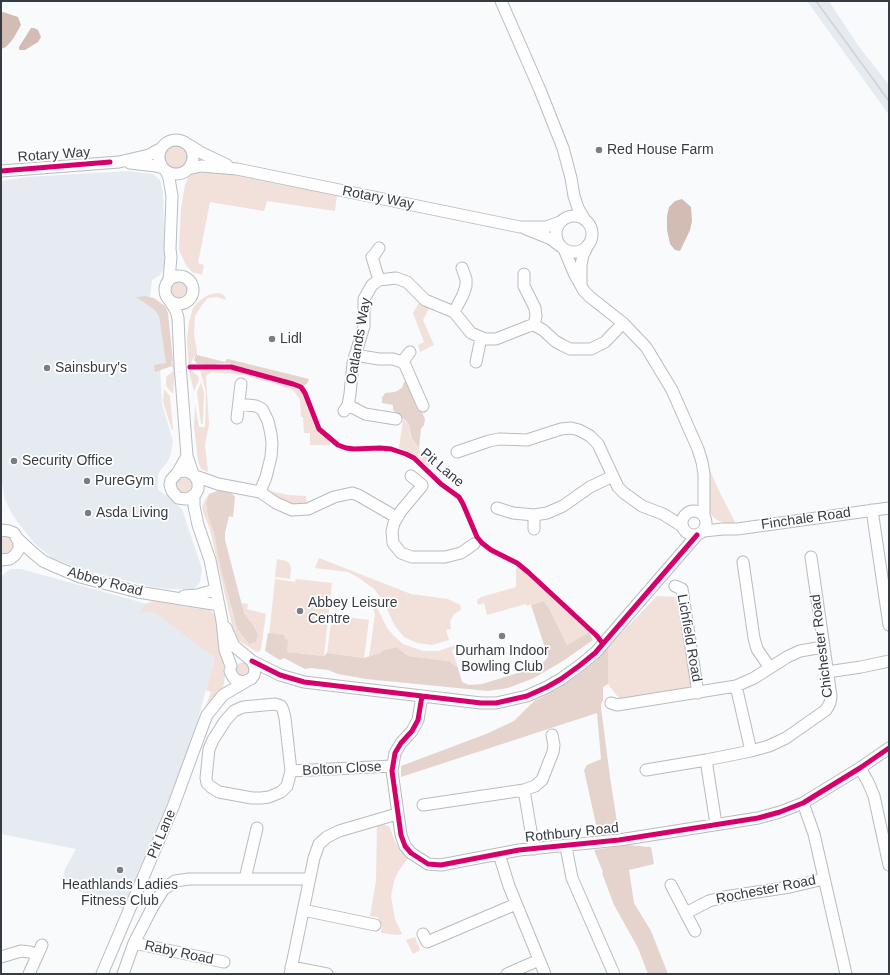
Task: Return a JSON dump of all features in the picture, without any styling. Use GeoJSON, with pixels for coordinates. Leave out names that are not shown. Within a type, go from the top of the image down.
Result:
{"type":"FeatureCollection","features":[{"type":"Feature","properties":{"kind":"street"},"geometry":{"type":"LineString","coordinates":[[501,1],[540,90],[563,148],[572,178],[574,196],[578,208],[592,230],[592,237],[583,255],[581,265],[581,285]]}},
{"type":"Feature","properties":{"kind":"street"},"geometry":{"type":"LineString","coordinates":[[172,196],[193,159],[193,154],[188,145],[183,141],[176,139],[169,140],[164,144],[158,156],[160,163],[170,181],[172,196],[171,257],[169,279],[164,289],[165,294],[176,311],[178,318],[186,456],[198,482],[194,506],[198,525],[210,560],[222,620],[225,650],[231,674],[236,680],[240,681],[262,676],[280,675]]}},
{"type":"Feature","properties":{"kind":"street","name":"Rotary Way"},"geometry":{"type":"LineString","coordinates":[[188,145],[218,162],[237,169]]}},
{"type":"Feature","properties":{"kind":"street","name":"Rotary Way"},"geometry":{"type":"LineString","coordinates":[[1,171],[120,162],[149,155],[160,150]]}},
{"type":"Feature","properties":{"kind":"street","name":"Rotary Way"},"geometry":{"type":"LineString","coordinates":[[120,162],[156,166],[164,169]]}},
{"type":"Feature","properties":{"kind":"street","name":"Rotary Way"},"geometry":{"type":"LineString","coordinates":[[186,170],[201,166],[237,169],[520,227],[551,239],[562,248]]}},
{"type":"Feature","properties":{"kind":"street"},"geometry":{"type":"LineString","coordinates":[[164,169],[175,174],[186,170]]}},
{"type":"Feature","properties":{"kind":"street"},"geometry":{"type":"LineString","coordinates":[[222,620],[234,646],[250,659],[280,675],[304,682],[481,703],[496,703],[527,696],[547,687],[579,666],[595,653],[674,563],[703,526],[704,474],[698,449],[672,390],[646,346],[623,323],[590,297],[581,285],[562,248],[556,240],[555,234],[557,228],[570,209],[574,196]]}},
{"type":"Feature","properties":{"kind":"street"},"geometry":{"type":"LineString","coordinates":[[561,221],[574,216],[585,220]]}},
{"type":"Feature","properties":{"kind":"street","name":"Rotary Way"},"geometry":{"type":"LineString","coordinates":[[520,227],[546,227],[561,221]]}},
{"type":"Feature","properties":{"kind":"street"},"geometry":{"type":"LineString","coordinates":[[562,248],[570,252],[577,252],[588,246]]}},
{"type":"Feature","properties":{"kind":"street"},"geometry":{"type":"LineString","coordinates":[[372,253],[379,280]]}},
{"type":"Feature","properties":{"kind":"street"},"geometry":{"type":"LineString","coordinates":[[171,257],[185,278],[192,285],[193,290],[178,318]]}},
{"type":"Feature","properties":{"kind":"street"},"geometry":{"type":"LineString","coordinates":[[462,268],[469,278],[463,295],[454,312],[471,333],[481,338],[496,339],[534,325],[562,345],[570,348],[591,348],[605,342],[623,323]]}},
{"type":"Feature","properties":{"kind":"street"},"geometry":{"type":"LineString","coordinates":[[524,274],[520,285],[535,308],[536,316],[534,325]]}},
{"type":"Feature","properties":{"kind":"street"},"geometry":{"type":"LineString","coordinates":[[169,279],[176,276],[185,278]]}},
{"type":"Feature","properties":{"kind":"street","name":"Oatlands Way"},"geometry":{"type":"LineString","coordinates":[[396,419],[365,414],[346,408],[350,394],[353,363],[364,326],[364,300],[372,285],[379,280],[388,278],[402,279],[415,288],[425,300],[454,312]]}},
{"type":"Feature","properties":{"kind":"street"},"geometry":{"type":"LineString","coordinates":[[170,302],[180,304],[188,301]]}},
{"type":"Feature","properties":{"kind":"street"},"geometry":{"type":"LineString","coordinates":[[476,362],[481,338]]}},
{"type":"Feature","properties":{"kind":"street"},"geometry":{"type":"LineString","coordinates":[[402,362],[410,352]]}},
{"type":"Feature","properties":{"kind":"street"},"geometry":{"type":"LineString","coordinates":[[355,355],[379,359],[393,358],[402,362],[405,365],[423,406]]}},
{"type":"Feature","properties":{"kind":"street"},"geometry":{"type":"LineString","coordinates":[[237,418],[241,384]]}},
{"type":"Feature","properties":{"kind":"street"},"geometry":{"type":"LineString","coordinates":[[239,404],[256,406],[262,409],[268,421],[272,444],[271,457],[266,477],[260,492]]}},
{"type":"Feature","properties":{"kind":"street"},"geometry":{"type":"LineString","coordinates":[[457,452],[489,441],[500,439],[527,440],[561,429],[575,429],[590,436],[598,444],[618,487],[631,499],[642,506],[663,514],[692,535],[703,526]]}},
{"type":"Feature","properties":{"kind":"street"},"geometry":{"type":"LineString","coordinates":[[186,456],[178,472],[171,480],[170,485],[172,491],[198,525]]}},
{"type":"Feature","properties":{"kind":"street"},"geometry":{"type":"LineString","coordinates":[[178,472],[184,471],[218,484],[260,492],[284,507],[301,510],[308,509],[342,495],[352,493],[396,517]]}},
{"type":"Feature","properties":{"kind":"street"},"geometry":{"type":"LineString","coordinates":[[411,476],[422,486],[396,517],[392,531],[393,543],[401,553],[412,557],[444,557],[461,553],[472,548]]}},
{"type":"Feature","properties":{"kind":"street"},"geometry":{"type":"LineString","coordinates":[[497,508],[513,513],[547,513],[557,509],[590,487],[613,476]]}},
{"type":"Feature","properties":{"kind":"street"},"geometry":{"type":"LineString","coordinates":[[178,498],[185,499],[218,484]]}},
{"type":"Feature","properties":{"kind":"street"},"geometry":{"type":"LineString","coordinates":[[680,554],[683,518],[704,491]]}},
{"type":"Feature","properties":{"kind":"street","name":"Finchale Road"},"geometry":{"type":"LineString","coordinates":[[703,526],[723,529],[737,529],[889,508]]}},
{"type":"Feature","properties":{"kind":"street"},"geometry":{"type":"LineString","coordinates":[[872,510],[887,592],[889,625]]}},
{"type":"Feature","properties":{"kind":"street"},"geometry":{"type":"LineString","coordinates":[[663,514],[698,511],[703,526]]}},
{"type":"Feature","properties":{"kind":"street"},"geometry":{"type":"LineString","coordinates":[[534,514],[534,529]]}},
{"type":"Feature","properties":{"kind":"street","name":"Abbey Road"},"geometry":{"type":"LineString","coordinates":[[1,530],[9,531],[43,561]]}},
{"type":"Feature","properties":{"kind":"street"},"geometry":{"type":"LineString","coordinates":[[7,559],[19,549],[19,542],[17,538]]}},
{"type":"Feature","properties":{"kind":"street","name":"Abbey Road"},"geometry":{"type":"LineString","coordinates":[[7,559],[28,556],[80,577],[138,592],[219,605]]}},
{"type":"Feature","properties":{"kind":"street","name":"Chichester Road"},"geometry":{"type":"LineString","coordinates":[[646,770],[706,760],[769,746],[786,738],[826,710],[830,703],[831,696],[811,557]]}},
{"type":"Feature","properties":{"kind":"street"},"geometry":{"type":"LineString","coordinates":[[743,562],[754,638],[758,649],[770,668]]}},
{"type":"Feature","properties":{"kind":"street","name":"Lichfield Road"},"geometry":{"type":"LineString","coordinates":[[676,586],[682,589],[698,693]]}},
{"type":"Feature","properties":{"kind":"street","name":"Abbey Road"},"geometry":{"type":"LineString","coordinates":[[168,596],[192,595],[215,590]]}},
{"type":"Feature","properties":{"kind":"street","name":"Lichfield Road"},"geometry":{"type":"LineString","coordinates":[[611,703],[617,705],[736,686],[754,678],[800,651],[823,647]]}},
{"type":"Feature","properties":{"kind":"street"},"geometry":{"type":"LineString","coordinates":[[230,669],[232,663],[238,658],[241,657],[250,659],[254,664],[255,672],[249,680]]}},
{"type":"Feature","properties":{"kind":"street"},"geometry":{"type":"LineString","coordinates":[[827,672],[889,661]]}},
{"type":"Feature","properties":{"kind":"street","name":"Pit Lane"},"geometry":{"type":"LineString","coordinates":[[102,974],[173,807],[203,725],[207,716],[223,695],[227,685],[230,669]]}},
{"type":"Feature","properties":{"kind":"street","name":"Pit Lane"},"geometry":{"type":"LineString","coordinates":[[223,695],[249,680]]}},
{"type":"Feature","properties":{"kind":"street"},"geometry":{"type":"LineString","coordinates":[[736,686],[751,751]]}},
{"type":"Feature","properties":{"kind":"street","name":"Rothbury Road"},"geometry":{"type":"LineString","coordinates":[[422,696],[418,720],[412,731],[398,747],[393,758],[392,766],[400,835],[405,846],[411,853],[428,864],[441,865],[499,854],[619,840],[758,818],[780,812],[803,803],[860,768],[889,748]]}},
{"type":"Feature","properties":{"kind":"street","name":"Bolton Close"},"geometry":{"type":"LineString","coordinates":[[274,704],[281,706],[283,710],[292,771],[287,786],[281,792],[261,798],[252,798],[219,792],[207,783],[206,778],[209,749],[225,721],[234,711],[243,707],[274,704]]}},
{"type":"Feature","properties":{"kind":"street"},"geometry":{"type":"LineString","coordinates":[[423,805],[524,790],[535,786],[542,780],[553,752],[554,745],[552,735]]}},
{"type":"Feature","properties":{"kind":"street"},"geometry":{"type":"LineString","coordinates":[[706,760],[716,824]]}},
{"type":"Feature","properties":{"kind":"street","name":"Bolton Close"},"geometry":{"type":"LineString","coordinates":[[292,771],[392,766]]}},
{"type":"Feature","properties":{"kind":"street"},"geometry":{"type":"LineString","coordinates":[[860,768],[874,796],[889,865]]}},
{"type":"Feature","properties":{"kind":"street","name":"Rothbury Road"},"geometry":{"type":"LineString","coordinates":[[524,790],[534,849]]}},
{"type":"Feature","properties":{"kind":"street","name":"Rochester Road"},"geometry":{"type":"LineString","coordinates":[[803,803],[814,834],[846,974]]}},
{"type":"Feature","properties":{"kind":"street"},"geometry":{"type":"LineString","coordinates":[[327,974],[290,970],[309,879],[319,844],[326,837],[339,831],[398,814]]}},
{"type":"Feature","properties":{"kind":"street"},"geometry":{"type":"LineString","coordinates":[[245,879],[257,828]]}},
{"type":"Feature","properties":{"kind":"street"},"geometry":{"type":"LineString","coordinates":[[566,847],[572,878],[614,974]]}},
{"type":"Feature","properties":{"kind":"street"},"geometry":{"type":"LineString","coordinates":[[499,854],[509,886],[545,974]]}},
{"type":"Feature","properties":{"kind":"street","name":"Raby Road"},"geometry":{"type":"LineString","coordinates":[[123,974],[134,943],[163,890],[175,881],[309,879]]}},
{"type":"Feature","properties":{"kind":"street","name":"Rochester Road"},"geometry":{"type":"LineString","coordinates":[[686,913],[709,901],[724,897],[790,887],[824,879]]}},
{"type":"Feature","properties":{"kind":"street"},"geometry":{"type":"LineString","coordinates":[[671,885],[695,930]]}},
{"type":"Feature","properties":{"kind":"street"},"geometry":{"type":"LineString","coordinates":[[423,934],[427,942],[516,904]]}},
{"type":"Feature","properties":{"kind":"street"},"geometry":{"type":"LineString","coordinates":[[303,910],[375,924]]}},
{"type":"Feature","properties":{"kind":"street","name":"Raby Road"},"geometry":{"type":"LineString","coordinates":[[134,943],[224,962]]}},
{"type":"Feature","properties":{"kind":"street"},"geometry":{"type":"LineString","coordinates":[[29,974],[42,945]]}},
{"type":"Feature","properties":{"kind":"street"},"geometry":{"type":"LineString","coordinates":[[1,957],[21,951],[37,955]]}},
{"type":"Feature","properties":{"kind":"street"},"geometry":{"type":"LineString","coordinates":[[507,974],[539,960]]}},
{"type":"Feature","properties":{"kind":"shaded area"},"geometry":{"type":"Polygon","coordinates":[[[807,1],[829,1],[857,44],[889,85],[889,115],[807,1]]]}},
{"type":"Feature","properties":{"kind":"shaded area"},"geometry":{"type":"Polygon","coordinates":[[[3,12],[18,17],[21,25],[13,39],[6,47],[1,49],[1,13],[3,12]]]}},
{"type":"Feature","properties":{"kind":"shaded area"},"geometry":{"type":"Polygon","coordinates":[[[31,28],[38,30],[41,37],[38,42],[25,50],[19,50],[19,47],[31,28]]]}},
{"type":"Feature","properties":{"kind":"shaded area"},"geometry":{"type":"Polygon","coordinates":[[[177,145],[185,149],[189,157],[185,165],[177,169],[169,165],[165,157],[169,149],[177,145]]]}},
{"type":"Feature","properties":{"kind":"shaded area"},"geometry":{"type":"Polygon","coordinates":[[[129,171],[153,174],[160,180],[163,192],[165,263],[159,276],[152,280],[149,304],[161,309],[167,363],[160,367],[162,404],[173,441],[168,461],[158,474],[158,490],[182,509],[202,569],[200,582],[194,589],[168,589],[152,587],[87,571],[54,559],[35,544],[13,516],[5,500],[1,478],[1,181],[27,177],[129,171]]]}},
{"type":"Feature","properties":{"kind":"shaded area"},"geometry":{"type":"Polygon","coordinates":[[[201,171],[226,173],[337,195],[335,211],[267,201],[264,211],[210,202],[198,263],[204,265],[202,275],[192,272],[186,265],[179,250],[181,208],[185,185],[189,176],[201,171]]]}},
{"type":"Feature","properties":{"kind":"shaded area"},"geometry":{"type":"Polygon","coordinates":[[[682,199],[691,207],[692,221],[690,230],[680,251],[675,250],[670,244],[667,230],[667,216],[669,207],[675,201],[682,199]]]}},
{"type":"Feature","properties":{"kind":"shaded area"},"geometry":{"type":"Polygon","coordinates":[[[179,282],[185,284],[187,290],[185,296],[179,298],[173,296],[171,290],[173,284],[179,282]]]}},
{"type":"Feature","properties":{"kind":"shaded area"},"geometry":{"type":"Polygon","coordinates":[[[218,293],[222,294],[226,300],[217,297],[208,298],[195,316],[194,333],[197,352],[191,363],[191,370],[198,376],[199,380],[194,391],[189,372],[187,339],[189,322],[193,308],[198,302],[208,295],[218,293]]]}},
{"type":"Feature","properties":{"kind":"shaded area"},"geometry":{"type":"Polygon","coordinates":[[[145,296],[154,298],[165,306],[168,313],[173,361],[171,361],[172,366],[155,372],[154,365],[166,363],[159,316],[155,310],[136,297],[145,296]]]}},
{"type":"Feature","properties":{"kind":"shaded area"},"geometry":{"type":"Polygon","coordinates":[[[420,301],[430,307],[423,320],[434,345],[420,352],[418,345],[424,342],[413,313],[420,301]]]}},
{"type":"Feature","properties":{"kind":"shaded area"},"geometry":{"type":"Polygon","coordinates":[[[197,352],[197,355],[225,362],[228,359],[309,379],[307,384],[302,386],[293,382],[232,366],[230,363],[216,364],[216,366],[197,364],[194,360],[197,352]]]}},
{"type":"Feature","properties":{"kind":"shaded area"},"geometry":{"type":"Polygon","coordinates":[[[171,361],[173,361],[175,371],[173,394],[166,386],[166,377],[173,371],[171,361]]]}},
{"type":"Feature","properties":{"kind":"shaded area"},"geometry":{"type":"Polygon","coordinates":[[[200,370],[233,370],[294,386],[304,394],[315,427],[330,441],[330,445],[310,445],[310,433],[304,433],[300,399],[292,389],[244,375],[212,372],[206,376],[209,424],[205,445],[208,472],[201,469],[198,461],[194,427],[195,405],[199,427],[205,427],[206,392],[200,370]]]}},
{"type":"Feature","properties":{"kind":"shaded area"},"geometry":{"type":"Polygon","coordinates":[[[201,382],[204,393],[203,424],[201,424],[197,392],[201,382]]]}},
{"type":"Feature","properties":{"kind":"shaded area"},"geometry":{"type":"Polygon","coordinates":[[[404,382],[409,382],[425,419],[424,425],[421,429],[419,448],[411,437],[409,425],[393,410],[393,405],[382,403],[382,398],[385,393],[395,392],[402,388],[404,382]]]}},
{"type":"Feature","properties":{"kind":"shaded area"},"geometry":{"type":"Polygon","coordinates":[[[164,389],[170,396],[173,430],[163,402],[164,389]]]}},
{"type":"Feature","properties":{"kind":"shaded area"},"geometry":{"type":"Polygon","coordinates":[[[403,419],[409,425],[410,436],[419,448],[421,456],[440,459],[428,467],[412,454],[399,448],[403,419]]]}},
{"type":"Feature","properties":{"kind":"shaded area"},"geometry":{"type":"Polygon","coordinates":[[[709,468],[736,524],[724,523],[717,520],[710,512],[709,468]]]}},
{"type":"Feature","properties":{"kind":"shaded area"},"geometry":{"type":"Polygon","coordinates":[[[184,478],[190,480],[192,486],[190,492],[184,494],[178,492],[176,486],[178,480],[184,478]]]}},
{"type":"Feature","properties":{"kind":"shaded area"},"geometry":{"type":"Polygon","coordinates":[[[220,490],[230,492],[235,497],[233,517],[229,516],[225,540],[244,613],[258,635],[256,642],[249,644],[237,629],[221,569],[214,533],[208,517],[206,503],[209,494],[220,490]]]}},
{"type":"Feature","properties":{"kind":"shaded area"},"geometry":{"type":"Polygon","coordinates":[[[268,492],[288,495],[306,496],[307,506],[288,505],[268,492]]]}},
{"type":"Feature","properties":{"kind":"shaded area"},"geometry":{"type":"Polygon","coordinates":[[[209,494],[206,503],[208,517],[214,533],[231,608],[237,629],[249,644],[253,625],[244,613],[241,603],[248,604],[247,609],[266,614],[261,649],[257,652],[239,641],[232,625],[210,530],[203,512],[202,506],[209,494]]]}},
{"type":"Feature","properties":{"kind":"shaded area"},"geometry":{"type":"Polygon","coordinates":[[[5,535],[11,538],[14,544],[12,550],[3,554],[1,553],[1,536],[5,535]]]}},
{"type":"Feature","properties":{"kind":"shaded area"},"geometry":{"type":"Polygon","coordinates":[[[319,558],[411,594],[448,599],[460,605],[461,610],[454,614],[450,622],[451,629],[446,630],[449,640],[432,645],[417,643],[404,637],[395,626],[382,599],[374,589],[348,572],[315,568],[319,558]]]}},
{"type":"Feature","properties":{"kind":"shaded area"},"geometry":{"type":"Polygon","coordinates":[[[277,559],[286,561],[290,564],[290,579],[275,577],[277,559]]]}},
{"type":"Feature","properties":{"kind":"shaded area"},"geometry":{"type":"Polygon","coordinates":[[[518,566],[589,632],[567,645],[549,608],[543,601],[527,606],[526,604],[487,615],[484,603],[478,605],[477,600],[481,597],[516,587],[516,569],[518,566]]]}},
{"type":"Feature","properties":{"kind":"shaded area"},"geometry":{"type":"Polygon","coordinates":[[[11,569],[21,569],[151,605],[215,658],[184,764],[123,909],[62,884],[65,869],[76,849],[1,834],[1,577],[11,569]]]}},
{"type":"Feature","properties":{"kind":"shaded area","name":"Abbey Leisure Centre"},"geometry":{"type":"Polygon","coordinates":[[[275,579],[295,582],[296,579],[332,583],[324,656],[287,652],[268,646],[275,579]]]}},
{"type":"Feature","properties":{"kind":"shaded area"},"geometry":{"type":"Polygon","coordinates":[[[657,596],[677,597],[690,676],[690,686],[686,690],[621,701],[608,684],[608,647],[657,596]]]}},
{"type":"Feature","properties":{"kind":"shaded area"},"geometry":{"type":"Polygon","coordinates":[[[373,599],[387,628],[403,644],[423,651],[438,651],[456,645],[457,648],[452,650],[458,668],[449,661],[408,656],[397,647],[384,650],[369,657],[375,614],[371,602],[373,599]]]}},
{"type":"Feature","properties":{"kind":"shaded area"},"geometry":{"type":"Polygon","coordinates":[[[153,601],[201,609],[201,606],[209,609],[215,616],[224,663],[225,677],[223,688],[202,717],[211,692],[206,690],[215,658],[156,613],[148,611],[138,614],[146,604],[153,601]]]}},
{"type":"Feature","properties":{"kind":"shaded area"},"geometry":{"type":"Polygon","coordinates":[[[543,601],[549,608],[567,645],[589,632],[593,640],[563,661],[534,678],[508,688],[488,691],[366,679],[338,674],[328,670],[311,668],[305,669],[284,658],[280,660],[265,651],[268,633],[284,635],[285,639],[288,640],[287,652],[324,656],[327,653],[364,658],[380,653],[384,650],[397,647],[408,656],[449,661],[458,668],[462,682],[469,685],[482,684],[540,666],[548,657],[531,605],[543,601]]]}},
{"type":"Feature","properties":{"kind":"shaded area"},"geometry":{"type":"Polygon","coordinates":[[[332,615],[369,620],[364,658],[327,653],[332,615]]]}},
{"type":"Feature","properties":{"kind":"shaded area"},"geometry":{"type":"Polygon","coordinates":[[[608,647],[608,684],[603,687],[603,700],[601,707],[619,835],[599,838],[584,770],[587,765],[601,759],[597,713],[401,777],[401,766],[486,734],[514,721],[534,701],[559,688],[578,675],[597,660],[608,647]]]}},
{"type":"Feature","properties":{"kind":"shaded area"},"geometry":{"type":"Polygon","coordinates":[[[243,662],[248,664],[250,669],[248,674],[243,676],[238,674],[236,669],[238,664],[243,662]]]}},
{"type":"Feature","properties":{"kind":"shaded area"},"geometry":{"type":"Polygon","coordinates":[[[380,824],[389,826],[396,844],[408,858],[398,872],[394,881],[391,896],[395,919],[402,934],[398,935],[381,933],[382,924],[378,921],[378,917],[370,916],[376,881],[377,825],[380,824]]]}},
{"type":"Feature","properties":{"kind":"shaded area"},"geometry":{"type":"Polygon","coordinates":[[[627,845],[651,847],[654,864],[629,870],[634,903],[651,931],[668,974],[648,974],[638,948],[614,905],[594,850],[627,845]]]}},
{"type":"Feature","properties":{"kind":"shaded area"},"geometry":{"type":"Polygon","coordinates":[[[415,937],[420,950],[413,954],[406,940],[415,937]]]}},
{"type":"Feature","properties":{"kind":"railway"},"geometry":{"type":"LineString","coordinates":[[816,1],[889,101]]}},
{"type":"Feature","properties":{"kind":"cycle path"},"geometry":{"type":"LineString","coordinates":[[1,171],[110,162]]}},
{"type":"Feature","properties":{"kind":"cycle path"},"geometry":{"type":"LineString","coordinates":[[190,367],[231,367],[301,387],[305,393],[319,429],[338,445],[354,449],[391,449],[414,458],[441,484],[459,497],[477,537],[482,543],[491,550],[517,563],[528,572],[597,636],[603,644]]}},
{"type":"Feature","properties":{"kind":"cycle path"},"geometry":{"type":"LineString","coordinates":[[252,661],[280,675],[304,682],[481,703],[496,703],[527,696],[561,679],[595,653],[697,535]]}},
{"type":"Feature","properties":{"kind":"cycle path"},"geometry":{"type":"LineString","coordinates":[[422,696],[418,720],[412,731],[401,743],[395,753],[392,771],[401,835],[405,846],[411,853],[428,864],[441,865],[519,850],[619,840],[758,818],[780,812],[803,803],[860,768],[889,748]]}},
{"type":"Feature","properties":{"kind":"place","name":"Red House Farm"},"geometry":{"type":"Point","coordinates":[599,150]}},
{"type":"Feature","properties":{"kind":"place","name":"Lidl"},"geometry":{"type":"Point","coordinates":[272,339]}},
{"type":"Feature","properties":{"kind":"place","name":"Sainsbury's"},"geometry":{"type":"Point","coordinates":[47,368]}},
{"type":"Feature","properties":{"kind":"place","name":"Security Office"},"geometry":{"type":"Point","coordinates":[14,461]}},
{"type":"Feature","properties":{"kind":"place","name":"PureGym"},"geometry":{"type":"Point","coordinates":[87,481]}},
{"type":"Feature","properties":{"kind":"place","name":"Asda Living"},"geometry":{"type":"Point","coordinates":[88,513]}},
{"type":"Feature","properties":{"kind":"place","name":"Abbey Leisure Centre"},"geometry":{"type":"Point","coordinates":[300,611]}},
{"type":"Feature","properties":{"kind":"place","name":"Durham Indoor Bowling Club"},"geometry":{"type":"Point","coordinates":[502,636]}},
{"type":"Feature","properties":{"kind":"place","name":"Heathlands Ladies Fitness Club"},"geometry":{"type":"Point","coordinates":[120,870]}}]}
